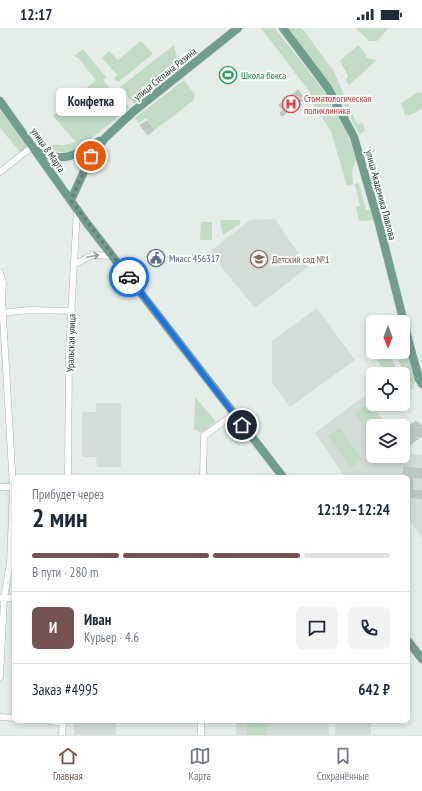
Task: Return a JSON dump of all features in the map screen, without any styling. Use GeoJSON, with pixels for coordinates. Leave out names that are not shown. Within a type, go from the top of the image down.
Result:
{"type":"FeatureCollection","features":[{"type":"Feature","properties":{"kind":"main road","name":"улица Степана Разина"},"geometry":{"type":"LineString","coordinates":[[71,200],[91,156],[105,138],[129,115],[238,28]]}},
{"type":"Feature","properties":{"kind":"main road","name":"улица Академика Павлова"},"geometry":{"type":"LineString","coordinates":[[282,28],[328,88],[354,137],[379,224],[410,350],[422,384]]}},
{"type":"Feature","properties":{"kind":"main road","name":"улица 8 Марта"},"geometry":{"type":"LineString","coordinates":[[0,101],[77,209],[281,475]]}},
{"type":"Feature","properties":{"kind":"main road"},"geometry":{"type":"LineString","coordinates":[[33,146],[43,153],[53,157],[66,157],[78,154],[105,138]]}},
{"type":"Feature","properties":{"kind":"main road"},"geometry":{"type":"LineString","coordinates":[[410,644],[422,659]]}},
{"type":"Feature","properties":{"kind":"street"},"geometry":{"type":"LineString","coordinates":[[0,172],[33,146]]}},
{"type":"Feature","properties":{"kind":"street","name":"Уральская улица"},"geometry":{"type":"LineString","coordinates":[[68,475],[69,352],[77,209]]}},
{"type":"Feature","properties":{"kind":"street"},"geometry":{"type":"LineString","coordinates":[[74,265],[92,255],[113,256]]}},
{"type":"Feature","properties":{"kind":"street"},"geometry":{"type":"LineString","coordinates":[[0,272],[3,283],[2,313],[13,475]]}},
{"type":"Feature","properties":{"kind":"street"},"geometry":{"type":"LineString","coordinates":[[2,313],[30,310],[72,311]]}},
{"type":"Feature","properties":{"kind":"street"},"geometry":{"type":"LineString","coordinates":[[203,475],[204,436],[234,414]]}},
{"type":"Feature","properties":{"kind":"street"},"geometry":{"type":"LineString","coordinates":[[0,487],[12,487]]}},
{"type":"Feature","properties":{"kind":"street"},"geometry":{"type":"LineString","coordinates":[[0,677],[2,598],[10,563],[12,525]]}},
{"type":"Feature","properties":{"kind":"street"},"geometry":{"type":"LineString","coordinates":[[0,717],[12,718]]}},
{"type":"Feature","properties":{"kind":"street"},"geometry":{"type":"LineString","coordinates":[[62,735],[63,723]]}},
{"type":"Feature","properties":{"kind":"street"},"geometry":{"type":"LineString","coordinates":[[201,723],[201,735]]}},
{"type":"Feature","properties":{"kind":"shaded area","name":"Детский сад №1"},"geometry":{"type":"Polygon","coordinates":[[[275,219],[308,267],[255,308],[209,252],[250,220],[275,219]]]}},
{"type":"Feature","properties":{"kind":"shaded area"},"geometry":{"type":"Polygon","coordinates":[[[317,308],[355,360],[290,407],[272,383],[272,341],[317,308]]]}},
{"type":"Feature","properties":{"kind":"shaded area"},"geometry":{"type":"Polygon","coordinates":[[[364,396],[366,398],[366,411],[376,411],[382,419],[366,419],[366,463],[410,463],[410,453],[422,455],[422,538],[410,522],[410,475],[344,475],[315,433],[364,396]]]}},
{"type":"Feature","properties":{"kind":"shaded area"},"geometry":{"type":"Polygon","coordinates":[[[96,403],[121,403],[121,467],[97,467],[96,457],[82,457],[82,412],[96,412],[96,403]]]}},
{"type":"Feature","properties":{"kind":"shaded area"},"geometry":{"type":"Polygon","coordinates":[[[74,723],[116,723],[116,735],[74,735],[74,723]]]}},
{"type":"Feature","properties":{"kind":"shaded area"},"geometry":{"type":"Polygon","coordinates":[[[236,723],[328,723],[329,735],[236,735],[236,723]]]}},
{"type":"Feature","properties":{"kind":"shaded area"},"geometry":{"type":"Polygon","coordinates":[[[336,723],[371,723],[371,735],[335,735],[336,723]]]}},
{"type":"Feature","properties":{"kind":"green space"},"geometry":{"type":"Polygon","coordinates":[[[261,28],[275,28],[324,91],[336,111],[349,138],[356,159],[352,171],[353,184],[347,186],[331,131],[313,104],[309,91],[261,28]]]}},
{"type":"Feature","properties":{"kind":"green space"},"geometry":{"type":"Polygon","coordinates":[[[289,28],[302,28],[331,68],[332,67],[357,124],[363,123],[365,131],[359,134],[345,106],[289,28]]]}},
{"type":"Feature","properties":{"kind":"green space"},"geometry":{"type":"Polygon","coordinates":[[[356,28],[389,28],[377,41],[369,41],[356,28]]]}},
{"type":"Feature","properties":{"kind":"green space"},"geometry":{"type":"Polygon","coordinates":[[[141,41],[153,54],[118,82],[114,79],[117,75],[102,58],[109,51],[118,60],[141,41]]]}},
{"type":"Feature","properties":{"kind":"green space"},"geometry":{"type":"Polygon","coordinates":[[[174,45],[179,67],[134,104],[120,87],[174,45]]]}},
{"type":"Feature","properties":{"kind":"green space"},"geometry":{"type":"Polygon","coordinates":[[[358,45],[366,54],[367,58],[377,60],[349,85],[346,81],[348,76],[340,61],[358,45]]]}},
{"type":"Feature","properties":{"kind":"green space"},"geometry":{"type":"Polygon","coordinates":[[[83,49],[106,77],[103,80],[112,91],[116,89],[129,108],[78,149],[65,152],[52,151],[49,145],[64,145],[76,142],[53,116],[96,80],[78,58],[74,56],[83,49]]]}},
{"type":"Feature","properties":{"kind":"green space"},"geometry":{"type":"Polygon","coordinates":[[[184,80],[195,94],[194,100],[155,130],[146,118],[139,123],[135,118],[184,80]]]}},
{"type":"Feature","properties":{"kind":"green space"},"geometry":{"type":"Polygon","coordinates":[[[418,92],[422,93],[422,109],[410,115],[405,115],[401,103],[418,92]]]}},
{"type":"Feature","properties":{"kind":"green space"},"geometry":{"type":"Polygon","coordinates":[[[0,107],[27,140],[27,147],[20,152],[0,128],[0,107]]]}},
{"type":"Feature","properties":{"kind":"green space"},"geometry":{"type":"Polygon","coordinates":[[[359,183],[366,210],[373,210],[375,217],[373,220],[359,221],[356,207],[360,206],[355,184],[359,183]]]}},
{"type":"Feature","properties":{"kind":"green space"},"geometry":{"type":"Polygon","coordinates":[[[220,220],[240,220],[240,224],[223,235],[220,220]]]}},
{"type":"Feature","properties":{"kind":"green space"},"geometry":{"type":"Polygon","coordinates":[[[201,222],[212,222],[212,240],[200,240],[201,222]]]}},
{"type":"Feature","properties":{"kind":"green space"},"geometry":{"type":"Polygon","coordinates":[[[392,359],[395,367],[382,367],[377,360],[392,359]]]}},
{"type":"Feature","properties":{"kind":"green space"},"geometry":{"type":"Polygon","coordinates":[[[398,359],[409,359],[415,381],[413,389],[410,389],[410,367],[401,367],[398,359]]]}},
{"type":"Feature","properties":{"kind":"green space"},"geometry":{"type":"Polygon","coordinates":[[[195,397],[216,422],[201,433],[194,429],[195,397]]]}},
{"type":"Feature","properties":{"kind":"green space"},"geometry":{"type":"Polygon","coordinates":[[[366,405],[366,411],[371,411],[377,419],[366,419],[366,428],[355,413],[366,405]]]}},
{"type":"Feature","properties":{"kind":"green space"},"geometry":{"type":"Polygon","coordinates":[[[340,428],[362,459],[351,468],[328,436],[340,428]]]}},
{"type":"Feature","properties":{"kind":"green space"},"geometry":{"type":"Polygon","coordinates":[[[247,723],[267,723],[267,735],[247,735],[247,723]]]}},
{"type":"Feature","properties":{"kind":"building","name":"Стоматологическая поликлиника"},"geometry":{"type":"Polygon","coordinates":[[[298,90],[305,99],[300,102],[302,105],[296,110],[294,107],[282,116],[280,113],[283,110],[279,105],[298,90]]]}},
{"type":"Feature","properties":{"kind":"building"},"geometry":{"type":"Polygon","coordinates":[[[147,121],[154,130],[148,135],[140,125],[147,121]]]}},
{"type":"Feature","properties":{"kind":"building"},"geometry":{"type":"Polygon","coordinates":[[[416,421],[422,426],[422,436],[410,445],[410,425],[416,421]]]}},
{"type":"Feature","properties":{"kind":"building"},"geometry":{"type":"Polygon","coordinates":[[[404,467],[422,469],[422,478],[413,477],[412,490],[422,491],[422,499],[410,497],[410,475],[403,475],[404,467]]]}},
{"type":"Feature","properties":{"kind":"way so far"},"geometry":{"type":"LineString","coordinates":[[91,156],[71,200],[86,222],[129,277]]}},
{"type":"Feature","properties":{"kind":"place","name":"Школа бокса"},"geometry":{"type":"Point","coordinates":[228,75]}},
{"type":"Feature","properties":{"kind":"place","name":"Стоматологическая поликлиника"},"geometry":{"type":"Point","coordinates":[291,104]}},
{"type":"Feature","properties":{"kind":"place","name":"Конфетка"},"geometry":{"type":"Point","coordinates":[91,156]}},
{"type":"Feature","properties":{"kind":"place","name":"Миасс 456317"},"geometry":{"type":"Point","coordinates":[156,258]}},
{"type":"Feature","properties":{"kind":"place","name":"Детский сад №1"},"geometry":{"type":"Point","coordinates":[259,259]}},
{"type":"Feature","properties":{"kind":"route"},"geometry":{"type":"LineString","coordinates":[[129,277],[242,425]]}}]}
